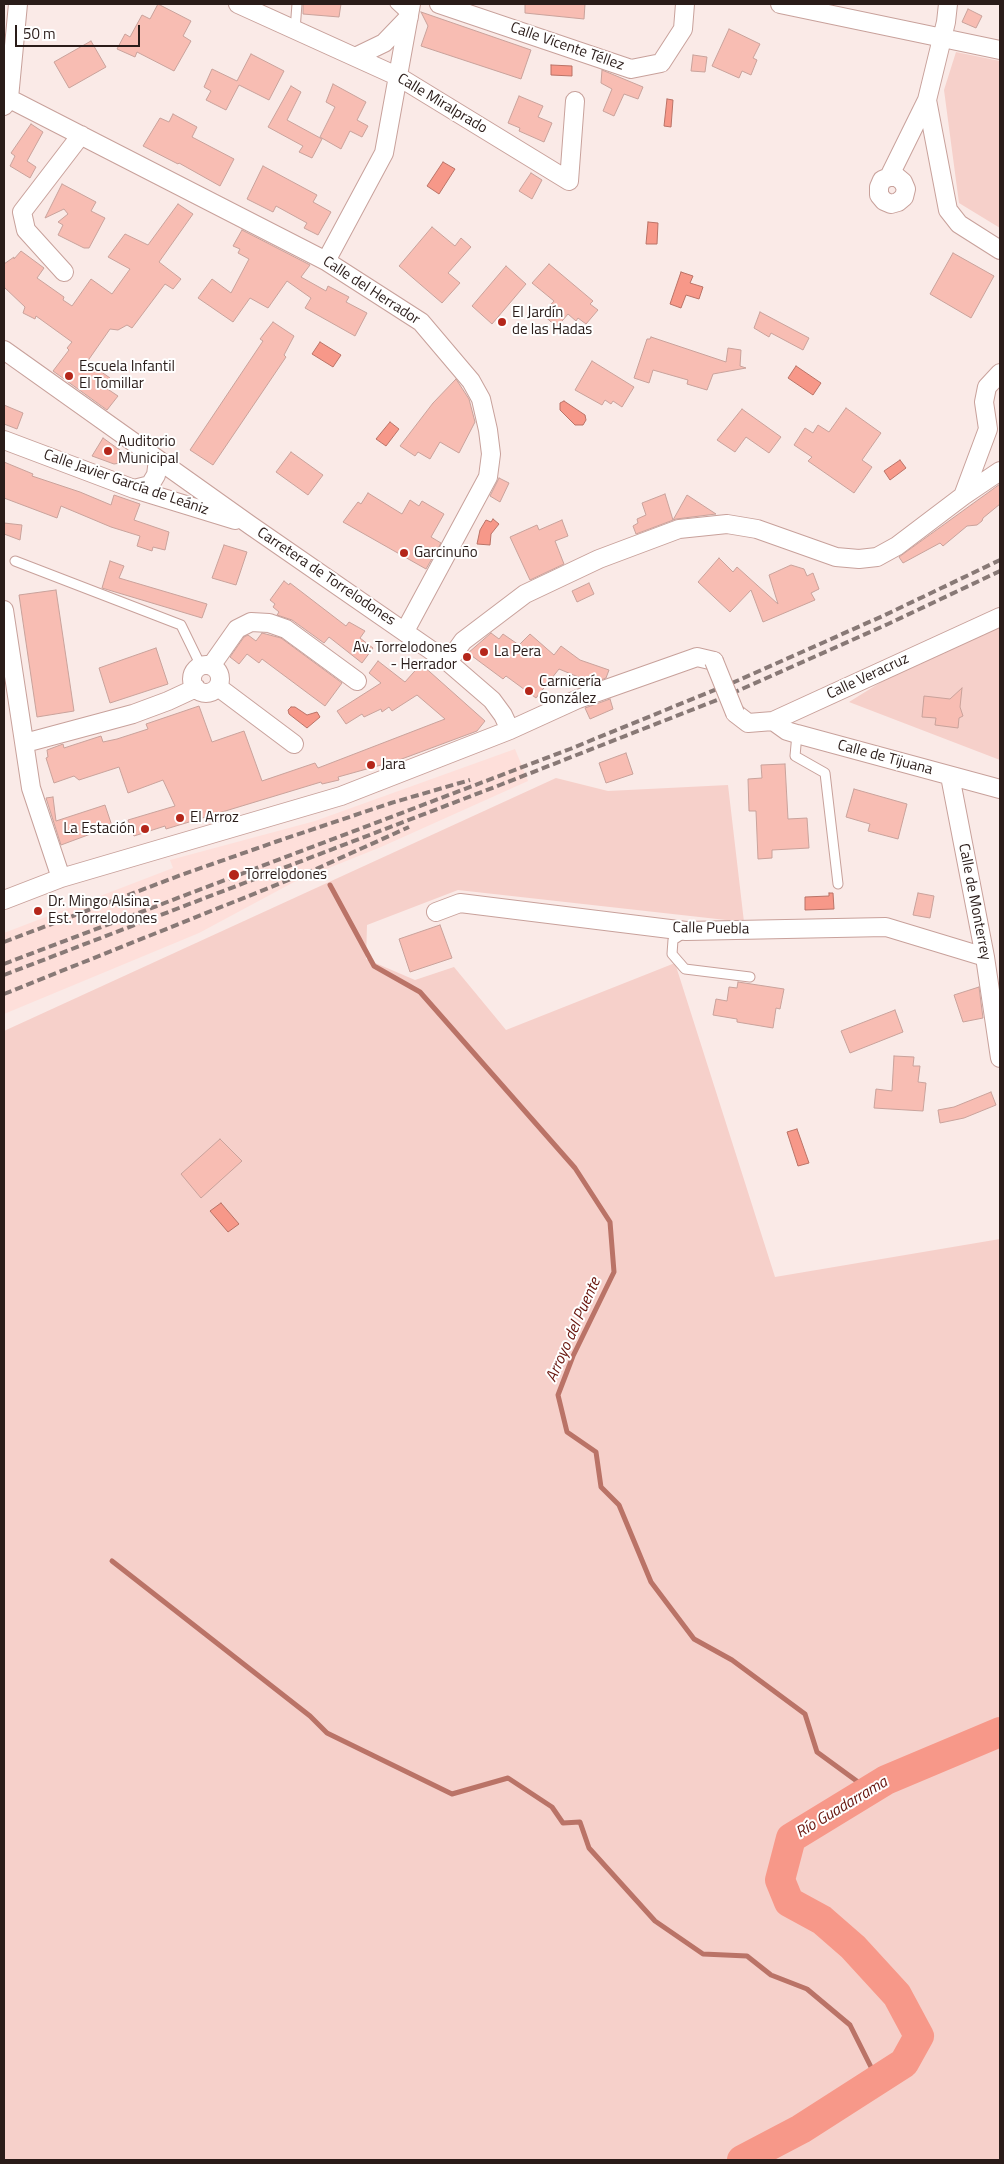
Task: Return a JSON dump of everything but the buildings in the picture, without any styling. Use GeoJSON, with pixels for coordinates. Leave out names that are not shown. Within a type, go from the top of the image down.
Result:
{"type":"FeatureCollection","features":[{"type":"Feature","properties":{"kind":"street"},"geometry":{"type":"LineString","coordinates":[[5,100],[18,4]]}},
{"type":"Feature","properties":{"kind":"street","name":"Calle Miralprado"},"geometry":{"type":"LineString","coordinates":[[238,4],[399,77],[568,181],[575,101]]}},
{"type":"Feature","properties":{"kind":"street","name":"Calle Vicente Téllez"},"geometry":{"type":"LineString","coordinates":[[439,4],[631,69],[661,63],[682,29],[685,4]]}},
{"type":"Feature","properties":{"kind":"street"},"geometry":{"type":"LineString","coordinates":[[780,4],[1000,50]]}},
{"type":"Feature","properties":{"kind":"street"},"geometry":{"type":"LineString","coordinates":[[889,177],[927,100],[948,4]]}},
{"type":"Feature","properties":{"kind":"street"},"geometry":{"type":"LineString","coordinates":[[354,57],[384,43],[410,11]]}},
{"type":"Feature","properties":{"kind":"street"},"geometry":{"type":"LineString","coordinates":[[326,261],[384,153],[410,11]]}},
{"type":"Feature","properties":{"kind":"street","name":"Calle del Herrador"},"geometry":{"type":"LineString","coordinates":[[5,100],[81,135],[326,261],[421,322],[471,381],[481,399],[488,430],[491,454],[488,477],[405,631]]}},
{"type":"Feature","properties":{"kind":"street"},"geometry":{"type":"LineString","coordinates":[[927,100],[948,210],[959,224],[1000,250]]}},
{"type":"Feature","properties":{"kind":"street"},"geometry":{"type":"LineString","coordinates":[[64,272],[26,230],[22,212],[81,135]]}},
{"type":"Feature","properties":{"kind":"street"},"geometry":{"type":"LineString","coordinates":[[908,138],[921,140],[936,147]]}},
{"type":"Feature","properties":{"kind":"street"},"geometry":{"type":"LineString","coordinates":[[4,350],[32,371]]}},
{"type":"Feature","properties":{"kind":"street"},"geometry":{"type":"LineString","coordinates":[[4,357],[32,371]]}},
{"type":"Feature","properties":{"kind":"street","name":"Carretera de Torrelodones"},"geometry":{"type":"LineString","coordinates":[[32,371],[448,662],[492,700],[503,715],[510,730]]}},
{"type":"Feature","properties":{"kind":"street"},"geometry":{"type":"LineString","coordinates":[[963,496],[988,429],[984,402],[987,387],[1000,373]]}},
{"type":"Feature","properties":{"kind":"street","name":"Calle Javier García de Leániz"},"geometry":{"type":"LineString","coordinates":[[4,440],[134,490],[250,525]]}},
{"type":"Feature","properties":{"kind":"street"},"geometry":{"type":"LineString","coordinates":[[134,490],[150,485],[156,475],[158,460]]}},
{"type":"Feature","properties":{"kind":"street"},"geometry":{"type":"LineString","coordinates":[[448,662],[464,641],[525,594],[599,559],[679,529],[726,524],[757,529],[836,557],[878,557],[897,546],[963,496],[1000,471]]}},
{"type":"Feature","properties":{"kind":"street"},"geometry":{"type":"LineString","coordinates":[[4,610],[31,788],[62,878]]}},
{"type":"Feature","properties":{"kind":"street","name":"Calle Veracruz"},"geometry":{"type":"LineString","coordinates":[[510,730],[578,699],[697,657],[714,661],[735,713],[748,723],[773,721],[1000,617]]}},
{"type":"Feature","properties":{"kind":"street"},"geometry":{"type":"LineString","coordinates":[[218,687],[206,693],[196,688],[193,676],[196,670],[206,666],[236,629],[251,622],[269,623],[286,629],[357,681]]}},
{"type":"Feature","properties":{"kind":"street"},"geometry":{"type":"LineString","coordinates":[[206,666],[219,675],[218,687]]}},
{"type":"Feature","properties":{"kind":"street"},"geometry":{"type":"LineString","coordinates":[[218,687],[294,744]]}},
{"type":"Feature","properties":{"kind":"street"},"geometry":{"type":"LineString","coordinates":[[25,743],[133,714],[196,688]]}},
{"type":"Feature","properties":{"kind":"street","name":"Calle de Tijuana"},"geometry":{"type":"LineString","coordinates":[[773,721],[787,731],[797,734],[1000,789]]}},
{"type":"Feature","properties":{"kind":"street"},"geometry":{"type":"LineString","coordinates":[[4,900],[62,878],[341,796],[510,730]]}},
{"type":"Feature","properties":{"kind":"street","name":"Calle de Monterrey"},"geometry":{"type":"LineString","coordinates":[[950,776],[985,957],[1000,1058]]}},
{"type":"Feature","properties":{"kind":"street","name":"Calle Puebla"},"geometry":{"type":"LineString","coordinates":[[436,912],[460,903],[686,931],[886,927],[985,957]]}},
{"type":"Feature","properties":{"kind":"lane"},"geometry":{"type":"LineString","coordinates":[[295,30],[297,4]]}},
{"type":"Feature","properties":{"kind":"lane"},"geometry":{"type":"LineString","coordinates":[[395,4],[410,11]]}},
{"type":"Feature","properties":{"kind":"lane"},"geometry":{"type":"LineString","coordinates":[[15,561],[181,625],[206,666]]}},
{"type":"Feature","properties":{"kind":"lane"},"geometry":{"type":"LineString","coordinates":[[797,734],[795,756],[825,773],[838,884]]}},
{"type":"Feature","properties":{"kind":"lane"},"geometry":{"type":"LineString","coordinates":[[686,931],[674,940],[672,954],[685,969],[750,977]]}},
{"type":"Feature","properties":{"kind":"shaded area"},"geometry":{"type":"Polygon","coordinates":[[[956,52],[1000,61],[1000,228],[959,203],[944,90],[956,52]]]}},
{"type":"Feature","properties":{"kind":"shaded area"},"geometry":{"type":"Polygon","coordinates":[[[551,65],[572,66],[572,76],[551,75],[551,65]]]}},
{"type":"Feature","properties":{"kind":"shaded area"},"geometry":{"type":"Polygon","coordinates":[[[667,99],[673,100],[671,127],[664,126],[667,99]]]}},
{"type":"Feature","properties":{"kind":"shaded area"},"geometry":{"type":"Polygon","coordinates":[[[443,162],[455,169],[439,194],[427,186],[443,162]]]}},
{"type":"Feature","properties":{"kind":"shaded area"},"geometry":{"type":"Polygon","coordinates":[[[648,222],[658,223],[657,244],[646,244],[648,222]]]}},
{"type":"Feature","properties":{"kind":"shaded area"},"geometry":{"type":"Polygon","coordinates":[[[681,272],[693,276],[690,283],[703,287],[699,299],[686,295],[681,308],[670,304],[681,272]]]}},
{"type":"Feature","properties":{"kind":"shaded area"},"geometry":{"type":"Polygon","coordinates":[[[320,342],[341,355],[333,367],[312,354],[320,342]]]}},
{"type":"Feature","properties":{"kind":"shaded area"},"geometry":{"type":"Polygon","coordinates":[[[796,366],[821,383],[813,395],[788,378],[796,366]]]}},
{"type":"Feature","properties":{"kind":"shaded area"},"geometry":{"type":"Polygon","coordinates":[[[564,401],[585,415],[586,420],[583,425],[575,425],[560,410],[560,403],[564,401]]]}},
{"type":"Feature","properties":{"kind":"shaded area"},"geometry":{"type":"Polygon","coordinates":[[[390,422],[399,429],[386,446],[376,439],[390,422]]]}},
{"type":"Feature","properties":{"kind":"shaded area"},"geometry":{"type":"Polygon","coordinates":[[[900,460],[906,468],[890,480],[884,471],[900,460]]]}},
{"type":"Feature","properties":{"kind":"shaded area"},"geometry":{"type":"Polygon","coordinates":[[[493,519],[499,524],[491,534],[490,545],[477,544],[480,530],[486,520],[491,522],[493,519]]]}},
{"type":"Feature","properties":{"kind":"shaded area"},"geometry":{"type":"Polygon","coordinates":[[[1000,608],[1000,760],[849,702],[1000,608]]]}},
{"type":"Feature","properties":{"kind":"shaded area"},"geometry":{"type":"Polygon","coordinates":[[[291,707],[295,707],[307,715],[317,712],[320,717],[307,728],[289,714],[288,710],[291,707]]]}},
{"type":"Feature","properties":{"kind":"shaded area","name":"Torrelodones"},"geometry":{"type":"Polygon","coordinates":[[[515,749],[528,781],[381,847],[294,882],[199,933],[4,1014],[4,933],[173,868],[170,860],[315,821],[515,749]]]}},
{"type":"Feature","properties":{"kind":"shaded area"},"geometry":{"type":"Polygon","coordinates":[[[556,778],[608,791],[728,785],[744,922],[458,890],[367,925],[366,959],[415,980],[454,967],[506,1030],[675,963],[775,1277],[1000,1239],[1000,2160],[4,2160],[4,1031],[556,778]]]}},
{"type":"Feature","properties":{"kind":"shaded area"},"geometry":{"type":"Polygon","coordinates":[[[829,893],[833,893],[834,909],[805,910],[805,897],[829,896],[829,893]]]}},
{"type":"Feature","properties":{"kind":"shaded area"},"geometry":{"type":"Polygon","coordinates":[[[797,1129],[809,1163],[798,1166],[787,1132],[797,1129]]]}},
{"type":"Feature","properties":{"kind":"shaded area"},"geometry":{"type":"Polygon","coordinates":[[[221,1203],[239,1224],[228,1232],[210,1211],[221,1203]]]}},
{"type":"Feature","properties":{"kind":"waterway","name":"Arroyo del Puente"},"geometry":{"type":"LineString","coordinates":[[330,885],[374,966],[420,992],[575,1168],[610,1222],[614,1272],[573,1356],[558,1395],[567,1432],[596,1452],[601,1487],[619,1505],[651,1582],[694,1639],[732,1660],[805,1714],[817,1752],[869,1790]]}},
{"type":"Feature","properties":{"kind":"waterway"},"geometry":{"type":"LineString","coordinates":[[112,1561],[310,1716],[327,1733],[452,1794],[508,1778],[552,1807],[563,1823],[580,1822],[589,1848],[655,1921],[703,1954],[747,1956],[771,1975],[807,1989],[850,2025],[877,2079]]}},
{"type":"Feature","properties":{"kind":"waterway","name":"Río Guadarrama"},"geometry":{"type":"LineString","coordinates":[[742,2160],[801,2129],[904,2063],[919,2036],[897,1995],[853,1947],[822,1920],[789,1902],[780,1880],[791,1838],[886,1780],[1000,1732]]}},
{"type":"Feature","properties":{"kind":"railway"},"geometry":{"type":"LineString","coordinates":[[4,964],[570,749],[739,680],[885,615],[1000,560]]}},
{"type":"Feature","properties":{"kind":"railway"},"geometry":{"type":"LineString","coordinates":[[4,975],[717,700],[888,624],[1000,571]]}},
{"type":"Feature","properties":{"kind":"railway"},"geometry":{"type":"LineString","coordinates":[[4,942],[181,875],[275,842],[391,803],[470,780]]}},
{"type":"Feature","properties":{"kind":"railway"},"geometry":{"type":"LineString","coordinates":[[4,994],[316,869],[409,827]]}},
{"type":"Feature","properties":{"kind":"place","name":"El Jardín de las Hadas"},"geometry":{"type":"Point","coordinates":[502,322]}},
{"type":"Feature","properties":{"kind":"place","name":"Escuela Infantil El Tomillar"},"geometry":{"type":"Point","coordinates":[69,376]}},
{"type":"Feature","properties":{"kind":"place","name":"Auditorio Municipal"},"geometry":{"type":"Point","coordinates":[108,451]}},
{"type":"Feature","properties":{"kind":"place","name":"Garcinuño"},"geometry":{"type":"Point","coordinates":[404,553]}},
{"type":"Feature","properties":{"kind":"place","name":"La Pera"},"geometry":{"type":"Point","coordinates":[484,652]}},
{"type":"Feature","properties":{"kind":"place","name":"Av. Torrelodones - Herrador"},"geometry":{"type":"Point","coordinates":[467,657]}},
{"type":"Feature","properties":{"kind":"place","name":"Carnicería González"},"geometry":{"type":"Point","coordinates":[529,691]}},
{"type":"Feature","properties":{"kind":"place","name":"Jara"},"geometry":{"type":"Point","coordinates":[371,765]}},
{"type":"Feature","properties":{"kind":"place","name":"El Arroz"},"geometry":{"type":"Point","coordinates":[180,818]}},
{"type":"Feature","properties":{"kind":"place","name":"La Estación"},"geometry":{"type":"Point","coordinates":[145,829]}},
{"type":"Feature","properties":{"kind":"place","name":"Torrelodones"},"geometry":{"type":"Point","coordinates":[234,875]}},
{"type":"Feature","properties":{"kind":"place","name":"Dr. Mingo Alsina - Est. Torrelodones"},"geometry":{"type":"Point","coordinates":[38,911]}}]}
